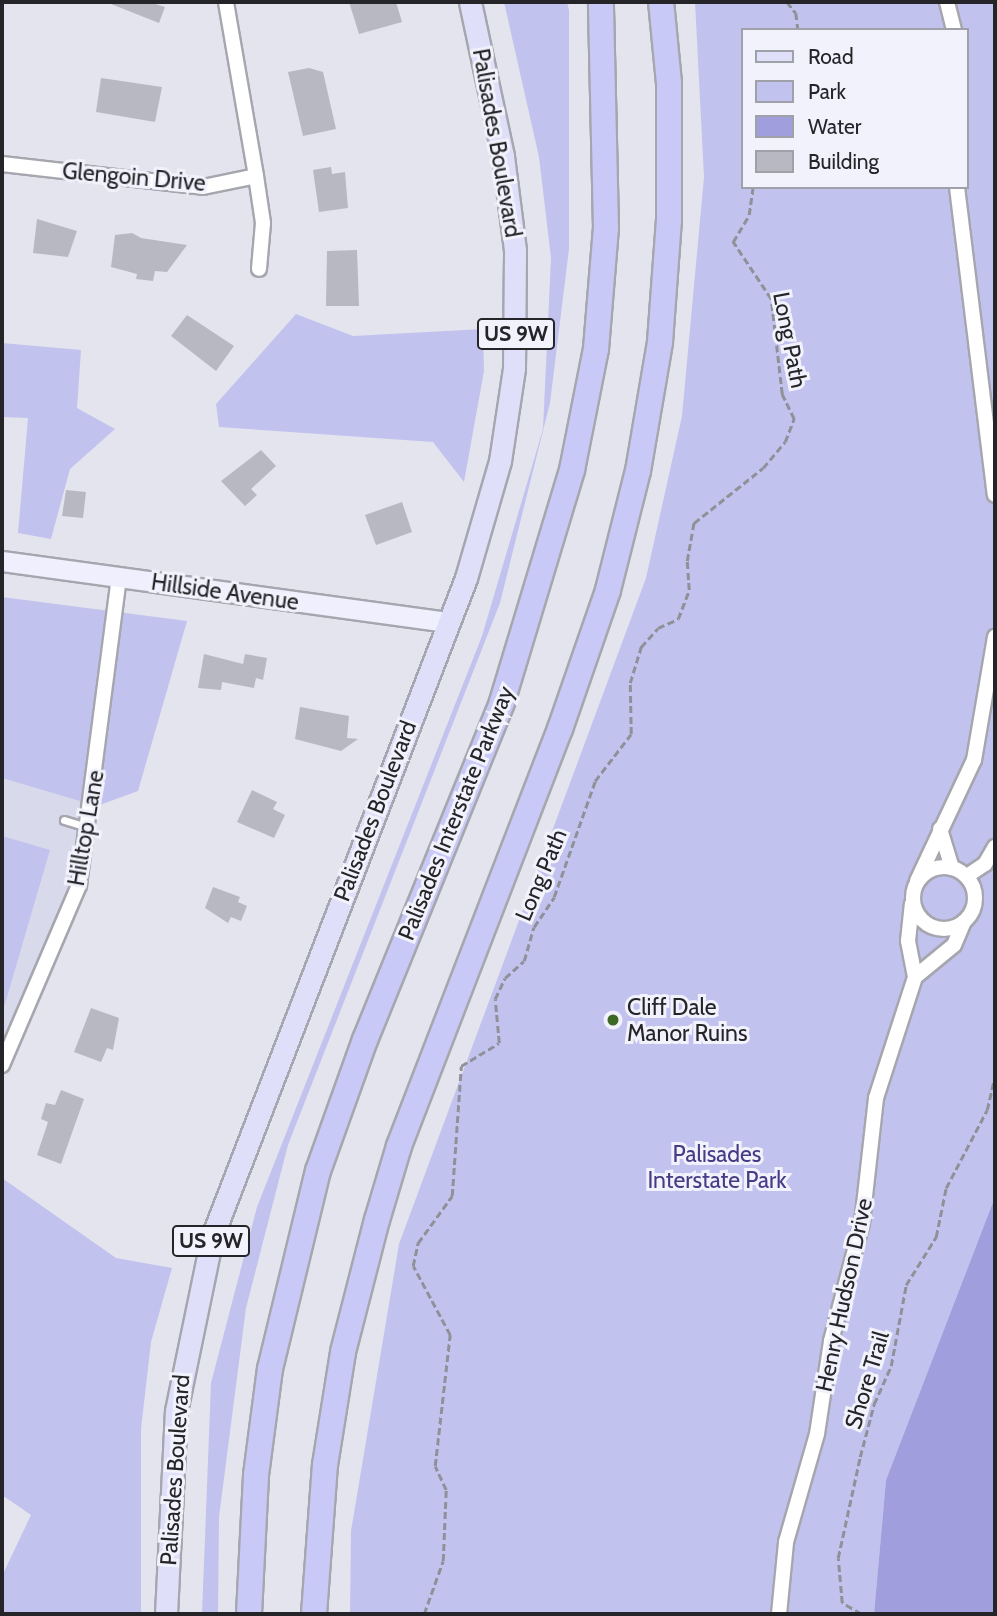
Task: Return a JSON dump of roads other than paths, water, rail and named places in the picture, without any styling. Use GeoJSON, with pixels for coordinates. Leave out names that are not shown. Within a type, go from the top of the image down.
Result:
{"type":"FeatureCollection","features":[{"type":"Feature","properties":{"kind":"highway","name":"Palisades Interstate Parkway"},"geometry":{"type":"LineString","coordinates":[[249,1614],[256,1475],[270,1369],[318,1171],[365,1040],[502,702],[572,470],[596,349],[606,228],[601,2]]}},
{"type":"Feature","properties":{"kind":"highway"},"geometry":{"type":"LineString","coordinates":[[314,1614],[324,1465],[344,1352],[377,1220],[399,1146],[564,716],[608,590],[638,471],[660,342],[669,220],[669,83],[661,2]]}},
{"type":"Feature","properties":{"kind":"main road","name":"Palisades Boulevard"},"geometry":{"type":"LineString","coordinates":[[166,1614],[176,1411],[212,1237],[449,622],[498,472],[517,320],[507,180],[470,2]]}},
{"type":"Feature","properties":{"kind":"main road","name":"Hillside Avenue"},"geometry":{"type":"LineString","coordinates":[[2,561],[449,622]]}},
{"type":"Feature","properties":{"kind":"street"},"geometry":{"type":"LineString","coordinates":[[226,2],[225,21],[263,223],[259,269]]}},
{"type":"Feature","properties":{"kind":"street"},"geometry":{"type":"LineString","coordinates":[[947,2],[954,28]]}},
{"type":"Feature","properties":{"kind":"street","name":"Glengoin Drive"},"geometry":{"type":"LineString","coordinates":[[2,163],[203,187],[256,176]]}},
{"type":"Feature","properties":{"kind":"street"},"geometry":{"type":"LineString","coordinates":[[957,189],[995,495]]}},
{"type":"Feature","properties":{"kind":"street","name":"Hilltop Lane"},"geometry":{"type":"LineString","coordinates":[[2,1065],[79,885],[90,828],[119,578]]}},
{"type":"Feature","properties":{"kind":"street","name":"Henry Hudson Drive"},"geometry":{"type":"LineString","coordinates":[[779,1614],[786,1542],[817,1434],[831,1341],[862,1223],[876,1098],[915,977],[908,941],[917,881],[974,760],[995,637]]}},
{"type":"Feature","properties":{"kind":"street"},"geometry":{"type":"LineString","coordinates":[[940,828],[952,868]]}},
{"type":"Feature","properties":{"kind":"street"},"geometry":{"type":"LineString","coordinates":[[967,876],[985,864],[995,847]]}},
{"type":"Feature","properties":{"kind":"street"},"geometry":{"type":"LineString","coordinates":[[915,977],[954,945],[975,895],[967,876],[952,868],[932,869],[917,881]]}},
{"type":"Feature","properties":{"kind":"street"},"geometry":{"type":"LineString","coordinates":[[912,904],[933,928],[964,922]]}},
{"type":"Feature","properties":{"kind":"lane"},"geometry":{"type":"LineString","coordinates":[[64,820],[90,828]]}},
{"type":"Feature","properties":{"kind":"water"},"geometry":{"type":"Polygon","coordinates":[[[995,1197],[995,1614],[874,1614],[886,1480],[995,1197]]]}},
{"type":"Feature","properties":{"kind":"place","name":"Cliff Dale Manor Ruins"},"geometry":{"type":"Point","coordinates":[613,1020]}},
{"type":"Feature","properties":{"kind":"park label","name":"Palisades Interstate Park"},"geometry":{"type":"Point","coordinates":[717,1167]}}]}
